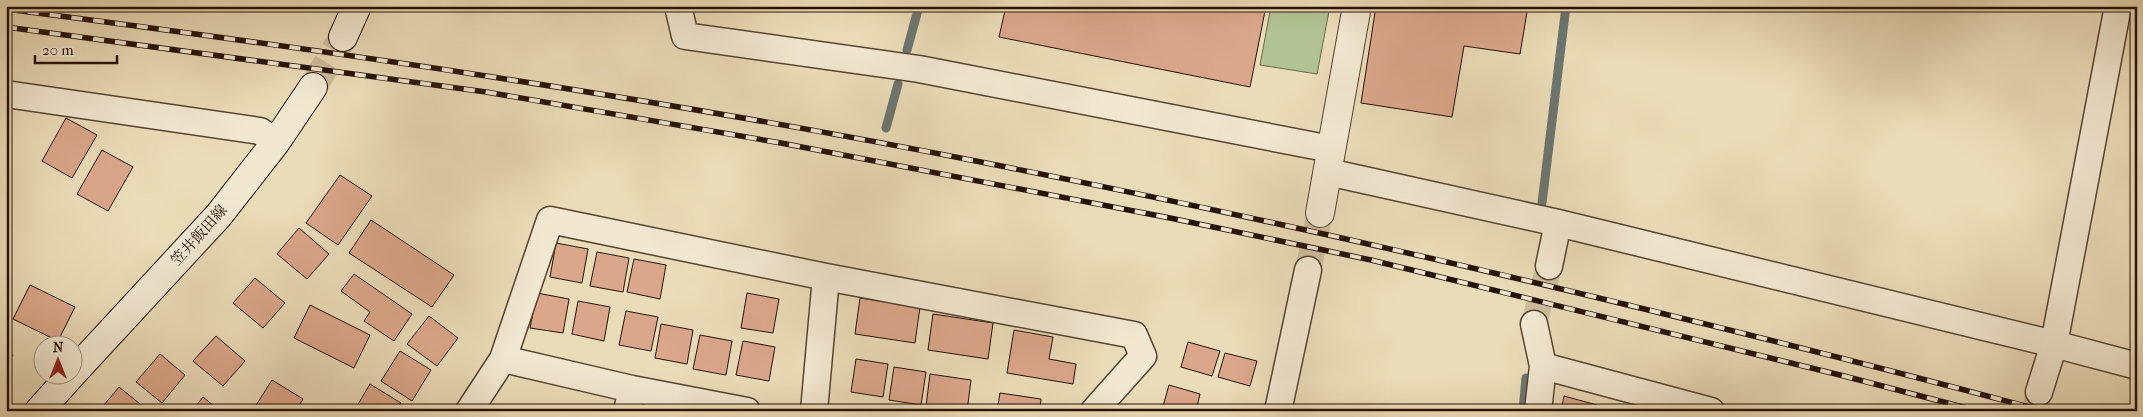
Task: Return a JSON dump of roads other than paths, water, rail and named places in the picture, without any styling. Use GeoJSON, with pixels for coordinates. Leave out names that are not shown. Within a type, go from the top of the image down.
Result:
{"type":"FeatureCollection","features":[{"type":"Feature","properties":{"kind":"main road"},"geometry":{"type":"LineString","coordinates":[[343,37],[357,6]]}},
{"type":"Feature","properties":{"kind":"main road"},"geometry":{"type":"LineString","coordinates":[[1320,213],[1357,6]]}},
{"type":"Feature","properties":{"kind":"main road","name":"笠井飯田線"},"geometry":{"type":"LineString","coordinates":[[82,363],[218,215],[276,142],[313,87]]}},
{"type":"Feature","properties":{"kind":"main road","name":"笠井飯田線"},"geometry":{"type":"LineString","coordinates":[[39,411],[63,384]]}},
{"type":"Feature","properties":{"kind":"street"},"geometry":{"type":"LineString","coordinates":[[678,6],[685,36],[919,70],[1330,161],[1558,223],[2137,366]]}},
{"type":"Feature","properties":{"kind":"street"},"geometry":{"type":"LineString","coordinates":[[2039,392],[2054,344],[2118,6]]}},
{"type":"Feature","properties":{"kind":"street"},"geometry":{"type":"LineString","coordinates":[[6,94],[260,131],[276,142]]}},
{"type":"Feature","properties":{"kind":"street"},"geometry":{"type":"LineString","coordinates":[[469,411],[503,359],[550,220],[826,277],[1134,335],[1143,356],[1094,411]]}},
{"type":"Feature","properties":{"kind":"street"},"geometry":{"type":"LineString","coordinates":[[1549,266],[1558,223]]}},
{"type":"Feature","properties":{"kind":"street"},"geometry":{"type":"LineString","coordinates":[[1278,411],[1308,270]]}},
{"type":"Feature","properties":{"kind":"street"},"geometry":{"type":"LineString","coordinates":[[814,411],[826,277]]}},
{"type":"Feature","properties":{"kind":"street"},"geometry":{"type":"LineString","coordinates":[[1534,324],[1543,366],[1538,411]]}},
{"type":"Feature","properties":{"kind":"street"},"geometry":{"type":"LineString","coordinates":[[503,359],[630,400],[748,411]]}},
{"type":"Feature","properties":{"kind":"street"},"geometry":{"type":"LineString","coordinates":[[1543,366],[1711,411]]}},
{"type":"Feature","properties":{"kind":"waterway"},"geometry":{"type":"LineString","coordinates":[[907,50],[919,6]]}},
{"type":"Feature","properties":{"kind":"waterway"},"geometry":{"type":"LineString","coordinates":[[1542,203],[1566,6]]}},
{"type":"Feature","properties":{"kind":"waterway"},"geometry":{"type":"LineString","coordinates":[[886,128],[898,84]]}},
{"type":"Feature","properties":{"kind":"waterway"},"geometry":{"type":"LineString","coordinates":[[1523,411],[1526,378]]}},
{"type":"Feature","properties":{"kind":"tunnel"},"geometry":{"type":"LineString","coordinates":[[313,87],[343,37]]}},
{"type":"Feature","properties":{"kind":"tunnel"},"geometry":{"type":"LineString","coordinates":[[1308,270],[1320,213]]}},
{"type":"Feature","properties":{"kind":"tunnel"},"geometry":{"type":"LineString","coordinates":[[1534,324],[1549,266]]}},
{"type":"Feature","properties":{"kind":"tunnel"},"geometry":{"type":"LineString","coordinates":[[2035,411],[2039,392]]}},
{"type":"Feature","properties":{"kind":"railway"},"geometry":{"type":"LineString","coordinates":[[6,9],[375,59],[620,97],[986,163],[1252,218],[1517,278],[1781,343],[2044,411]]}},
{"type":"Feature","properties":{"kind":"railway"},"geometry":{"type":"LineString","coordinates":[[6,27],[486,92],[781,143],[1170,218],[1371,260],[1844,376],[1978,411]]}}]}
